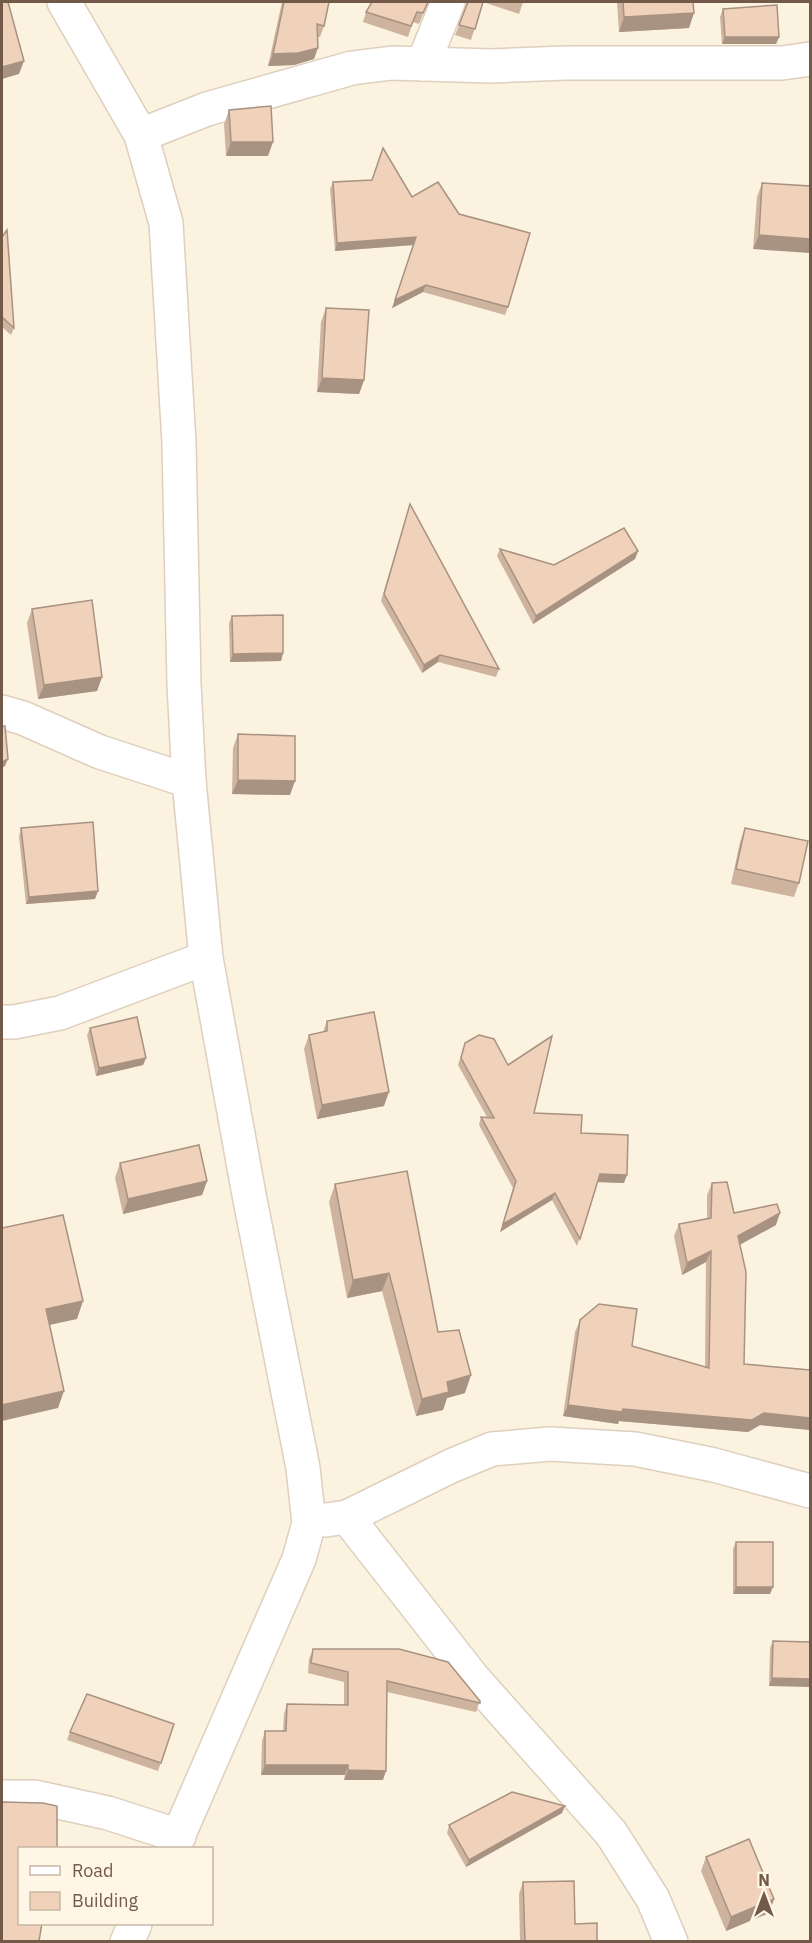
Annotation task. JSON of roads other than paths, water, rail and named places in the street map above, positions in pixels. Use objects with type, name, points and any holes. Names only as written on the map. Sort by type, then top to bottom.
[{"type":"street","points":[[2,1797],[35,1797],[108,1813],[176,1842],[298,1559],[309,1523],[303,1468],[250,1200],[206,958],[189,781],[184,684],[179,443],[166,223],[141,135],[64,2]]},
{"type":"street","points":[[423,64],[448,2]]},
{"type":"street","points":[[141,135],[207,109],[352,68],[392,63],[491,66],[565,63],[782,63],[810,60]]},
{"type":"street","points":[[2,712],[23,718],[100,752],[189,781]]},
{"type":"street","points":[[2,1022],[14,1022],[60,1013],[206,958]]},
{"type":"street","points":[[309,1523],[347,1517],[451,1466],[492,1449],[550,1444],[635,1449],[714,1465],[810,1491]]},
{"type":"street","points":[[347,1517],[473,1678],[611,1833],[653,1899],[671,1941]]},
{"type":"street","points":[[127,1941],[134,1925]]}]
